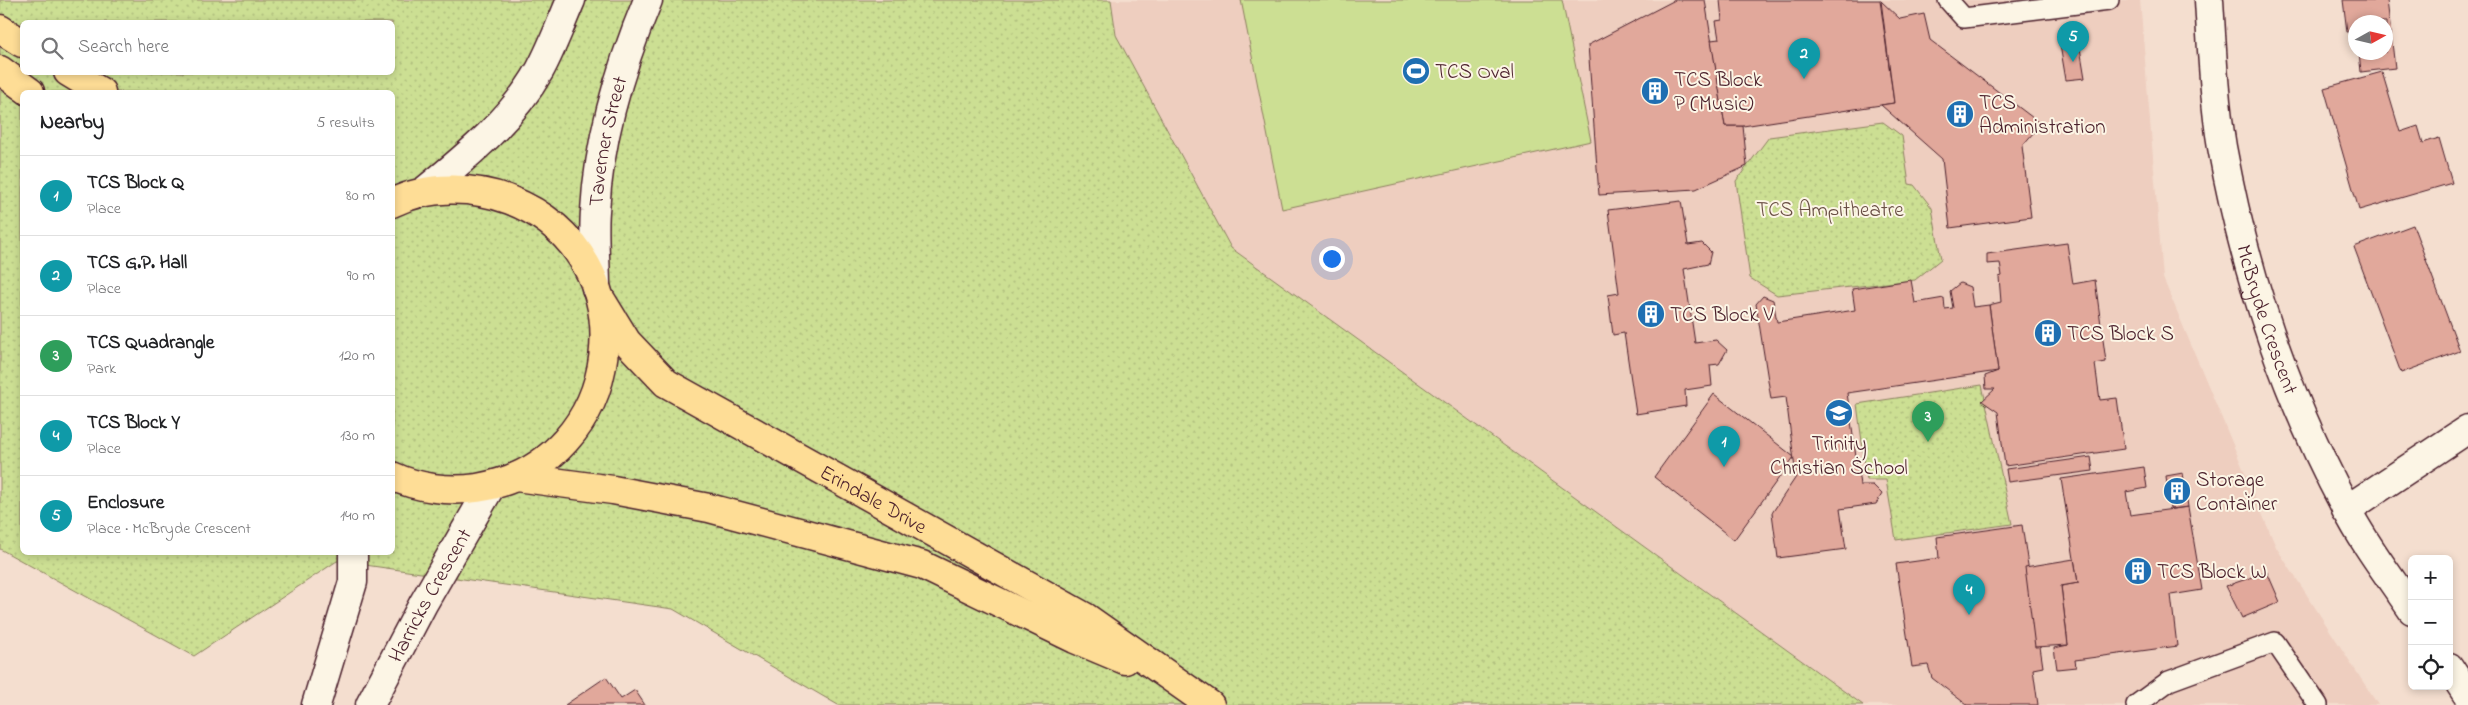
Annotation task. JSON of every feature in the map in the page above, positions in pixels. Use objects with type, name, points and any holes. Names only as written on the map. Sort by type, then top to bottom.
[{"type":"main road","points":[[0,29],[20,42]]},
{"type":"main road","points":[[0,70],[27,90]]},
{"type":"main road","points":[[73,75],[98,90]]},
{"type":"main road","points":[[395,194],[472,190],[498,195],[522,205],[544,218],[564,235],[580,256],[598,293],[606,345],[599,383],[590,406],[574,433],[558,450],[539,464],[504,481],[467,489],[443,489],[418,485],[395,477]]},
{"type":"main road","points":[[395,202],[421,193]]},
{"type":"main road","name":"Erindale Drive","points":[[598,293],[627,342],[666,383],[1085,617],[1170,679],[1210,705]]},
{"type":"main road","name":"Erindale Drive","points":[[504,481],[613,490],[709,508],[922,565],[1074,639],[1170,679]]},
{"type":"street","points":[[421,193],[462,160],[513,110],[540,69],[571,0]]},
{"type":"street","name":"Taverner Street","points":[[598,293],[595,212],[606,127],[630,44],[648,0]]},
{"type":"street","name":"McBryde Crescent","points":[[2210,0],[2212,45],[2222,147],[2249,262],[2272,343],[2307,428],[2346,510],[2408,604]]},
{"type":"street","points":[[2346,510],[2468,429]]},
{"type":"street","name":"Harricks Crescent","points":[[370,705],[423,604],[504,481]]},
{"type":"street","points":[[316,705],[353,582],[353,555]]},
{"type":"street","points":[[2453,673],[2468,696]]},
{"type":"lane","points":[[1948,0],[1964,18],[2109,0]]},
{"type":"lane","points":[[2136,705],[2169,681],[2275,642],[2318,705]]},
{"type":"shaded area","name":"Trinity Christian School","points":[[1111,0],[2140,0],[2163,278],[2276,547],[2378,705],[1863,705],[1231,248],[1116,35]]},
{"type":"green space","points":[[0,0],[1111,0],[1116,35],[1231,248],[1863,705],[838,705],[673,609],[337,561],[194,656],[0,549]]},
{"type":"green space","name":"TCS Oval","points":[[1241,0],[1562,0],[1591,141],[1282,209]]},
{"type":"green space","name":"TCS Ampitheatre","points":[[1883,122],[1902,136],[1909,184],[1914,185],[1932,208],[1941,259],[1915,280],[1777,295],[1750,278],[1736,181],[1769,137]]},
{"type":"green space","points":[[1982,385],[2012,524],[1896,540],[1886,480],[1867,480],[1857,404]]},
{"type":"building","name":"TCS Block P (Music)","points":[[1675,0],[1705,0],[1725,126],[1743,126],[1747,166],[1696,189],[1599,195],[1588,45]]},
{"type":"building","points":[[1720,0],[1880,0],[1894,103],[1743,126],[1725,126],[1711,40],[1719,39],[1716,21],[1722,20]]},
{"type":"building","points":[[2343,0],[2387,0],[2389,15],[2348,15],[2347,32]]},
{"type":"building","name":"TCS Administration","points":[[1881,1],[1900,19],[1924,14],[1930,40],[2041,124],[2022,146],[2031,217],[1950,228],[1942,159],[1881,105],[1894,103]]},
{"type":"building","points":[[2079,42],[2085,78],[2066,80],[2060,45]]},
{"type":"building","points":[[2393,51],[2395,68],[2361,72],[2360,60],[2393,60]]},
{"type":"building","points":[[2382,72],[2400,132],[2418,126],[2423,143],[2439,138],[2452,183],[2359,210],[2324,88]]},
{"type":"building","name":"TCS Block V","points":[[1681,201],[1688,245],[1702,243],[1711,252],[1708,264],[1684,269],[1695,343],[1716,340],[1727,350],[1719,364],[1710,365],[1712,386],[1685,390],[1686,406],[1636,414],[1624,333],[1613,335],[1608,295],[1619,293],[1608,210]]},
{"type":"building","points":[[2413,225],[2460,351],[2401,373],[2354,247]]},
{"type":"building","name":"TCS Block S","points":[[2067,243],[2073,284],[2095,280],[2106,362],[2095,364],[2100,400],[2117,398],[2124,449],[2005,466],[1998,412],[1982,401],[1995,389],[1986,389],[1985,376],[1998,371],[1989,305],[2001,302],[1999,277],[2002,276],[2000,263],[1987,264],[1987,254]]},
{"type":"building","points":[[1911,280],[1915,303],[1944,298],[1945,309],[1953,308],[1950,291],[1960,283],[1970,287],[1973,307],[1989,305],[1998,371],[1847,393],[1860,485],[1873,485],[1882,494],[1876,504],[1840,509],[1846,549],[1778,558],[1772,513],[1796,477],[1786,397],[1771,399],[1756,304],[1763,296],[1773,300],[1777,322],[1855,310],[1852,289]]},
{"type":"building","points":[[1714,394],[1794,457],[1734,540],[1654,477]]},
{"type":"building","points":[[2091,457],[2093,471],[2008,482],[2006,469]]},
{"type":"building","name":"TCS Block W","points":[[2144,467],[2147,488],[2126,492],[2130,515],[2188,507],[2202,590],[2171,595],[2177,646],[2075,660],[2076,667],[2057,669],[2054,648],[2068,645],[2061,586],[2078,583],[2061,479]]},
{"type":"building","name":"Storage Container","points":[[2183,473],[2188,507],[2170,509],[2166,476]]},
{"type":"building","points":[[2022,525],[2043,667],[2033,669],[2038,705],[1967,705],[1932,678],[1928,665],[1912,667],[1896,564],[1939,558],[1937,537]]},
{"type":"building","points":[[2074,559],[2078,583],[2061,586],[2068,645],[2035,647],[2025,567]]},
{"type":"building","points":[[2267,572],[2280,602],[2242,618],[2226,586]]},
{"type":"building","points":[[606,677],[621,699],[635,690],[645,705],[565,705]]},
{"type":"place","name":"Enclosure","points":[[2073,62]]},
{"type":"place","name":"TCS Oval","points":[[1416,71]]},
{"type":"place","name":"TCS G.P. Hall","points":[[1804,79]]},
{"type":"place","name":"TCS Block P (Music)","points":[[1655,91]]},
{"type":"place","name":"TCS Administration","points":[[1960,114]]},
{"type":"place","name":"TCS Block V","points":[[1651,314]]},
{"type":"place","name":"TCS Block S","points":[[2048,333]]},
{"type":"place","name":"Trinity Christian School","points":[[1839,413]]},
{"type":"place","name":"TCS Quadrangle","points":[[1928,442]]},
{"type":"place","name":"TCS Block Q","points":[[1724,467]]},
{"type":"place","name":"Storage Container","points":[[2177,491]]},
{"type":"place","name":"TCS Block W","points":[[2138,571]]},
{"type":"place","name":"TCS Block Y","points":[[1969,615]]}]
